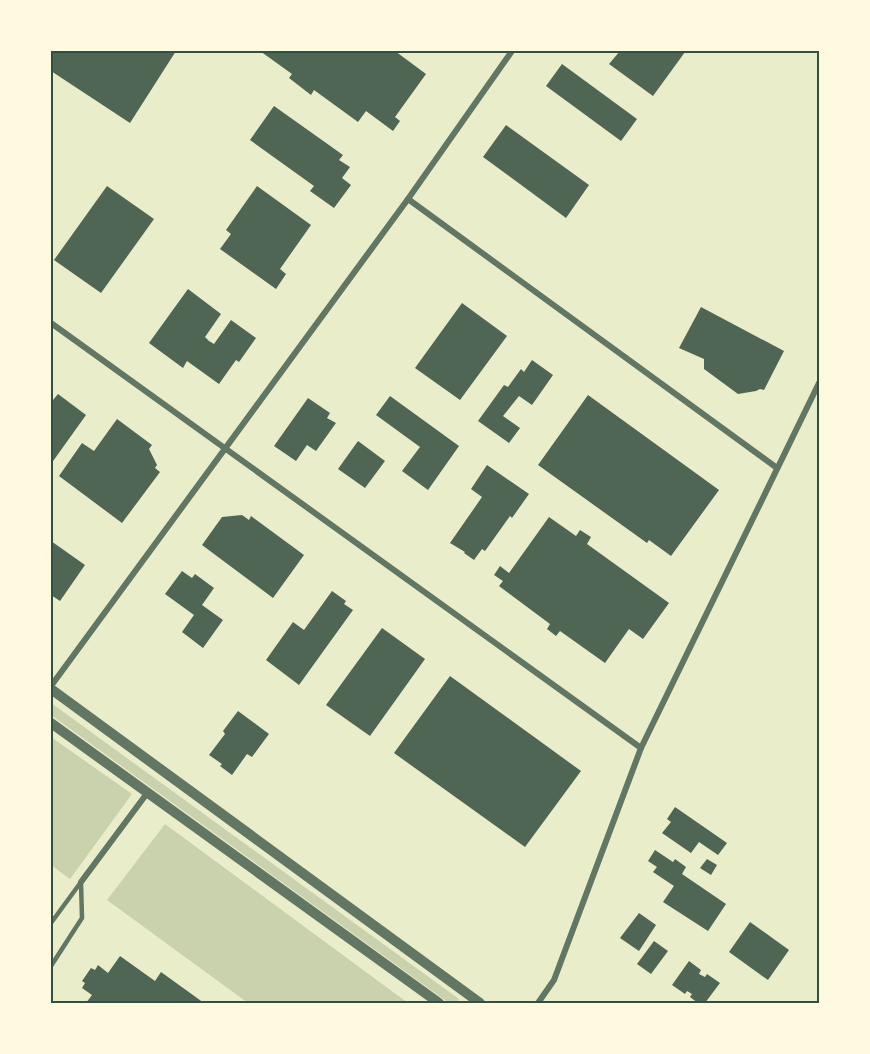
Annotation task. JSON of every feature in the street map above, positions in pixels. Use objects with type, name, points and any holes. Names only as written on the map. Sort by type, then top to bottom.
[{"type":"street","points":[[480,1003],[51,688],[408,199],[512,51]]},
{"type":"street","points":[[408,199],[777,468]]},
{"type":"street","points":[[51,323],[641,748]]},
{"type":"street","points":[[538,1003],[554,980],[641,748],[819,382]]},
{"type":"street","points":[[51,723],[439,1003]]},
{"type":"street","points":[[81,882],[148,792]]},
{"type":"lane","points":[[51,923],[81,882]]},
{"type":"lane","points":[[51,966],[82,918],[81,882]]},
{"type":"green space","points":[[51,703],[459,999],[456,1003],[449,1003],[51,715]]},
{"type":"green space","points":[[51,737],[132,794],[70,879],[51,865]]},
{"type":"green space","points":[[165,824],[408,1003],[248,1003],[107,900]]},
{"type":"building","points":[[51,51],[176,51],[130,123],[51,71]]},
{"type":"building","points":[[260,51],[395,51],[426,74],[395,117],[400,121],[393,131],[366,111],[358,122],[314,90],[311,95],[289,78],[292,74]]},
{"type":"building","points":[[620,51],[685,52],[653,96],[609,64]]},
{"type":"building","points":[[562,64],[637,119],[621,141],[546,86]]},
{"type":"building","points":[[274,106],[343,155],[339,160],[350,167],[342,178],[351,185],[334,208],[310,191],[314,186],[250,140]]},
{"type":"building","points":[[506,125],[589,185],[566,218],[483,157]]},
{"type":"building","points":[[107,186],[154,219],[101,293],[54,260]]},
{"type":"building","points":[[257,186],[311,225],[280,269],[286,274],[276,289],[220,249],[231,234],[226,230]]},
{"type":"building","points":[[188,289],[221,314],[205,337],[209,341],[214,344],[231,320],[256,338],[219,384],[187,361],[183,368],[149,343]]},
{"type":"building","points":[[462,303],[507,336],[460,400],[415,368]]},
{"type":"building","points":[[701,307],[784,351],[764,390],[738,394],[704,369],[704,359],[679,348]]},
{"type":"building","points":[[532,360],[553,375],[532,405],[519,396],[503,416],[520,428],[509,443],[478,421],[504,385],[508,387],[521,369],[524,372]]},
{"type":"building","points":[[58,394],[86,415],[51,464],[51,398],[53,400]]},
{"type":"building","points":[[588,395],[719,490],[671,556],[649,540],[647,543],[538,465]]},
{"type":"building","points":[[390,396],[459,446],[428,490],[402,471],[420,447],[376,415]]},
{"type":"building","points":[[308,398],[330,413],[327,418],[336,423],[316,451],[307,445],[296,461],[274,446]]},
{"type":"building","points":[[117,419],[152,445],[149,449],[157,465],[155,468],[160,472],[122,523],[59,476],[82,443],[94,451]]},
{"type":"building","points":[[358,441],[385,461],[365,488],[338,469]]},
{"type":"building","points":[[487,465],[529,494],[485,551],[482,549],[474,560],[450,543],[482,497],[471,489]]},
{"type":"building","points":[[242,515],[249,520],[251,516],[304,555],[273,598],[202,545],[222,517]]},
{"type":"building","points":[[549,517],[576,536],[580,530],[591,537],[587,544],[669,603],[643,639],[629,629],[605,663],[560,631],[556,636],[547,629],[550,624],[499,586],[503,581],[494,575],[500,566],[509,573]]},
{"type":"building","points":[[51,541],[85,565],[60,601],[51,595]]},
{"type":"building","points":[[182,571],[192,578],[195,574],[214,588],[202,605],[223,620],[203,648],[182,632],[194,615],[165,594]]},
{"type":"building","points":[[332,591],[346,601],[344,604],[353,610],[299,685],[266,660],[293,622],[304,630]]},
{"type":"building","points":[[382,628],[425,659],[370,736],[326,705]]},
{"type":"building","points":[[450,676],[581,771],[525,847],[394,753]]},
{"type":"building","points":[[238,711],[269,734],[252,757],[247,754],[232,775],[209,755],[225,734],[223,731]]},
{"type":"building","points":[[675,807],[727,843],[718,855],[699,842],[691,853],[662,833],[671,822],[667,819]]},
{"type":"building","points":[[655,850],[673,862],[675,859],[686,867],[682,874],[726,904],[708,931],[663,902],[674,886],[653,872],[657,867],[648,861]]},
{"type":"building","points":[[707,859],[717,865],[711,875],[700,868]]},
{"type":"building","points":[[639,913],[656,925],[639,951],[620,938]]},
{"type":"building","points":[[750,922],[789,950],[768,980],[729,952]]},
{"type":"building","points":[[654,941],[668,951],[651,974],[637,964]]},
{"type":"building","points":[[120,956],[155,981],[161,972],[204,1003],[86,1003],[92,995],[82,988],[85,983],[82,981],[91,968],[95,970],[98,965],[108,973]]},
{"type":"building","points":[[689,961],[701,970],[699,974],[705,977],[707,974],[720,983],[705,1003],[698,1003],[690,997],[692,994],[687,991],[685,994],[672,985]]}]
